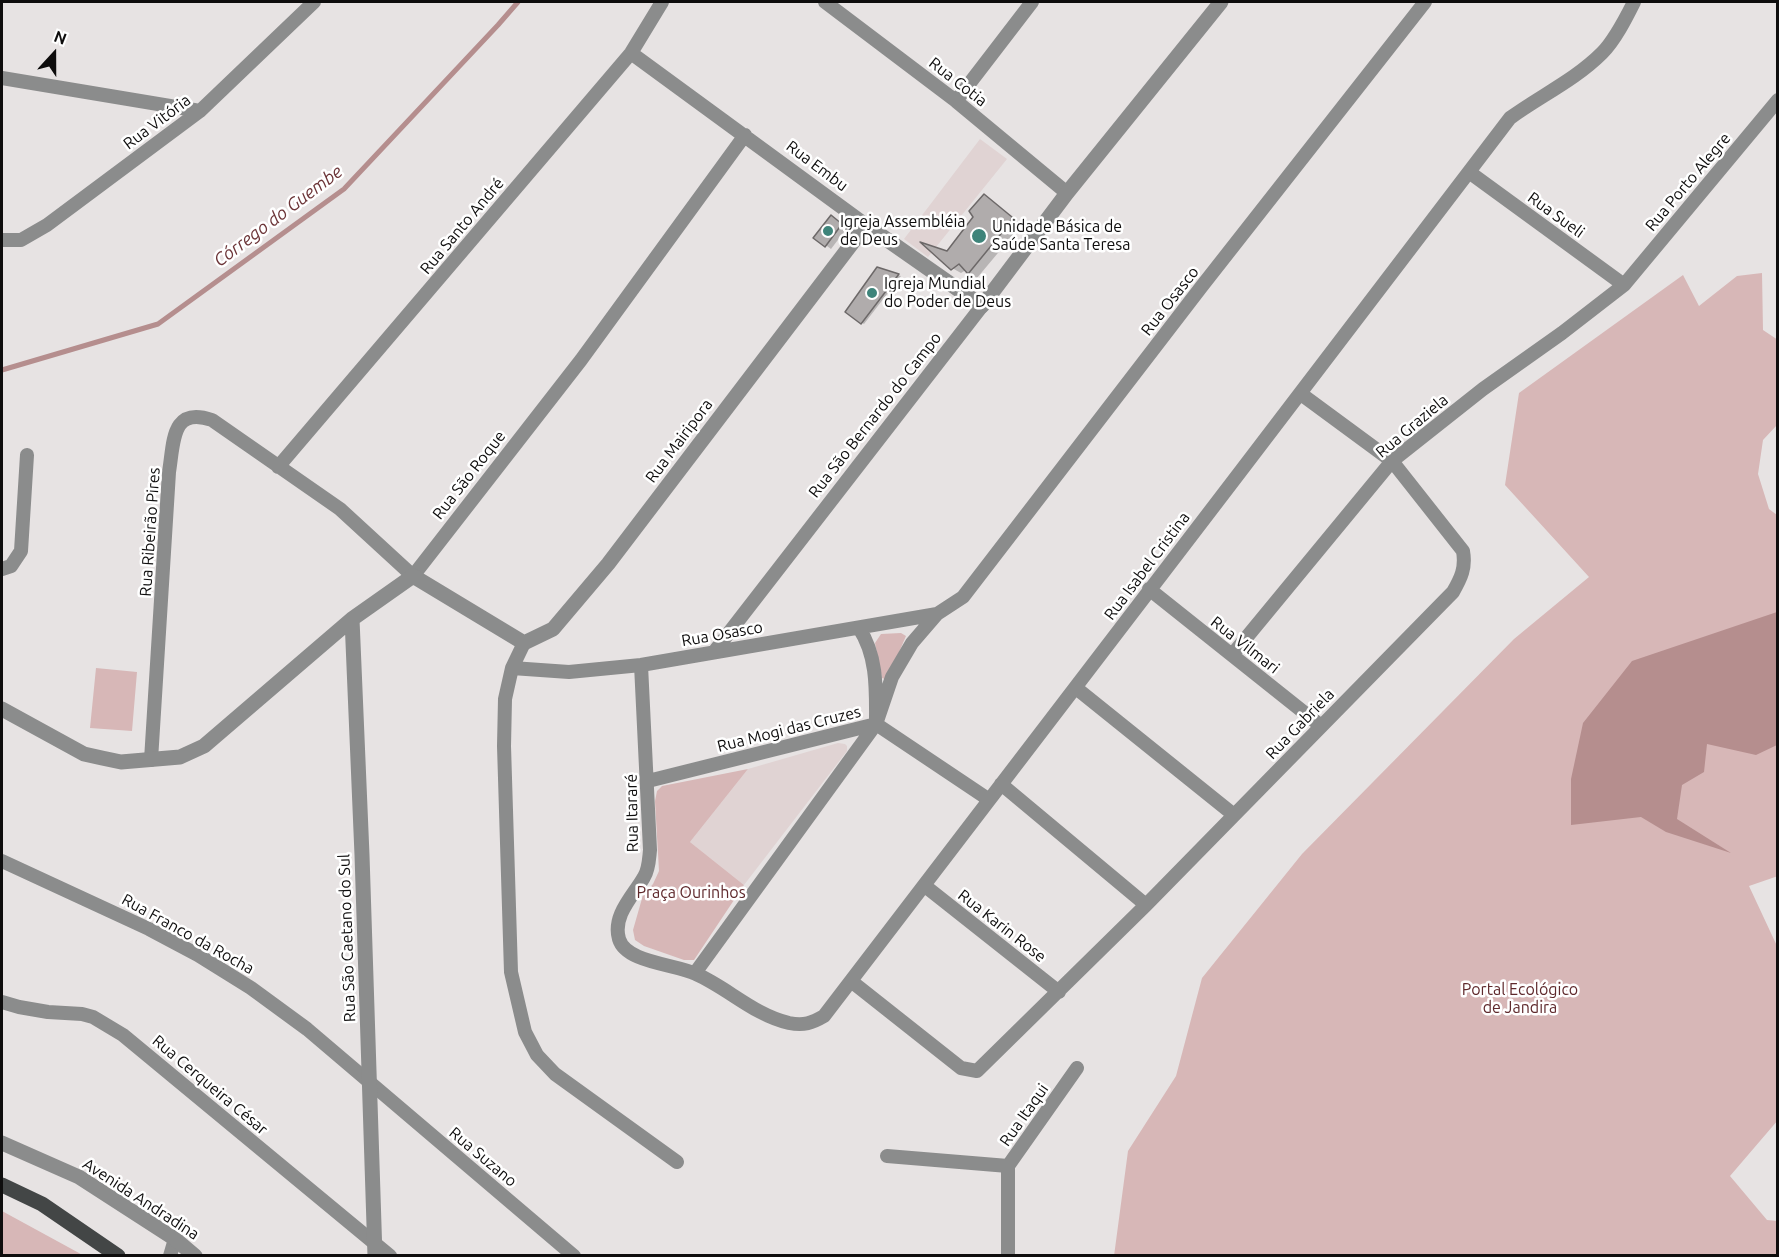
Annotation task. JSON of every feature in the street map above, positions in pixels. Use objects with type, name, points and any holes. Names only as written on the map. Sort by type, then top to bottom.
[{"type":"main road","points":[[2,1185],[42,1204],[118,1256]]},
{"type":"street","name":"Rua Vitória","points":[[2,240],[21,240],[47,225],[200,111],[314,2]]},
{"type":"street","name":"Rua Santo André","points":[[278,467],[631,53],[662,2]]},
{"type":"street","name":"Rua Cotia","points":[[825,2],[840,6],[1067,193]]},
{"type":"street","points":[[956,101],[1032,2]]},
{"type":"street","name":"Rua São Bernardo do Campo","points":[[714,652],[1067,193],[1221,2]]},
{"type":"street","name":"Rua Osasco","points":[[695,973],[876,724],[892,677],[912,643],[937,614],[963,597],[1187,305],[1425,2]]},
{"type":"street","name":"Rua Isabel Cristina","points":[[695,973],[756,1010],[788,1023],[809,1024],[824,1016],[925,886],[988,799],[1076,688],[1149,589],[1301,394],[1509,118],[1570,79],[1603,52],[1634,2]]},
{"type":"street","name":"Rua Embu","points":[[631,53],[866,225],[982,306]]},
{"type":"street","points":[[2,78],[200,111]]},
{"type":"street","name":"Rua Porto Alegre","points":[[1624,285],[1778,100]]},
{"type":"street","name":"Rua São Roque","points":[[2,709],[84,754],[121,762],[180,756],[204,746],[352,618],[413,576],[581,360],[746,135]]},
{"type":"street","name":"Rua Sueli","points":[[1468,172],[1624,285]]},
{"type":"street","name":"Rua Mairipora","points":[[524,643],[553,629],[608,564],[866,225]]},
{"type":"street","name":"Rua Graziela","points":[[1232,655],[1392,461],[1483,389],[1562,333],[1624,285]]},
{"type":"street","name":"Rua Gabriela","points":[[851,981],[961,1068],[977,1071],[1146,905],[1453,592],[1461,578],[1465,564],[1463,551],[1392,461],[1301,394]]},
{"type":"street","name":"Rua Ribeirão Pires","points":[[151,760],[170,472],[178,426],[183,419],[190,416],[212,420],[278,467]]},
{"type":"street","points":[[2,569],[11,566],[21,551],[27,455]]},
{"type":"street","points":[[278,467],[340,509],[413,576],[524,643],[512,668],[505,699],[504,746],[511,972],[525,1032],[537,1055],[555,1074],[676,1162]]},
{"type":"street","name":"Rua Vilmari","points":[[1149,589],[1321,726]]},
{"type":"street","name":"Rua Osasco","points":[[512,668],[569,672],[641,665],[937,614]]},
{"type":"street","name":"Rua São Caetano do Sul","points":[[352,618],[375,1249]]},
{"type":"street","name":"Rua Mogi das Cruzes","points":[[648,781],[876,724],[873,657],[859,628]]},
{"type":"street","name":"Rua Itararé","points":[[641,665],[650,850],[645,876],[622,912],[618,926],[619,940],[625,949],[640,958],[695,973]]},
{"type":"street","points":[[1076,688],[1234,815]]},
{"type":"street","points":[[876,724],[988,799]]},
{"type":"street","points":[[1001,784],[1146,905]]},
{"type":"street","name":"Rua Franco da Rocha","points":[[2,861],[75,893],[198,955],[251,988],[307,1029],[370,1084]]},
{"type":"street","name":"Rua Karin Rose","points":[[925,886],[1059,992]]},
{"type":"street","name":"Rua Cerqueira César","points":[[2,1002],[48,1012],[82,1014],[104,1023],[148,1055],[375,1249],[390,1256]]},
{"type":"street","name":"Rua Itaqui","points":[[1008,1256],[1008,1166],[1077,1068]]},
{"type":"street","name":"Rua Suzano","points":[[370,1084],[573,1256]]},
{"type":"street","name":"Avenida Andradina","points":[[2,1143],[79,1177],[175,1239],[195,1256]]},
{"type":"street","points":[[887,1156],[1008,1166]]},
{"type":"street","points":[[170,1256],[175,1239]]},
{"type":"shaded area","points":[[980,139],[1007,159],[928,257],[904,239]]},
{"type":"shaded area","points":[[1777,612],[1777,745],[1756,755],[1707,744],[1704,772],[1682,785],[1677,819],[1731,853],[1666,832],[1641,817],[1571,825],[1571,779],[1583,723],[1632,661]]},
{"type":"shaded area","points":[[838,743],[845,744],[847,751],[744,885],[690,842],[748,769]]},
{"type":"green space","name":"Portal Ecológico de Jandira","points":[[1762,273],[1763,330],[1778,340],[1777,425],[1763,440],[1758,474],[1769,509],[1777,515],[1778,876],[1749,886],[1777,946],[1778,1120],[1730,1176],[1767,1220],[1777,1221],[1777,1255],[1114,1256],[1128,1151],[1176,1076],[1202,978],[1302,854],[1514,639],[1589,577],[1505,485],[1519,393],[1683,275],[1699,306],[1737,276]]},
{"type":"green space","points":[[901,633],[906,636],[887,680],[882,678],[875,643],[881,634]]},
{"type":"green space","points":[[96,668],[137,672],[132,731],[90,728]]},
{"type":"green space","name":"Praça Ourinhos","points":[[748,769],[690,842],[744,885],[694,960],[684,960],[644,946],[635,940],[633,930],[643,895],[653,884],[659,871],[655,801],[657,791],[662,786]]},
{"type":"green space","points":[[2,1211],[79,1253],[82,1255],[2,1255]]},
{"type":"building","name":"Unidade Básica de Saúde Santa Teresa","points":[[984,194],[1012,217],[1009,224],[968,274],[959,264],[951,270],[920,242],[947,251],[973,217],[969,211]]},
{"type":"building","name":"Igreja Assembléia de Deus","points":[[831,215],[842,224],[825,247],[813,238]]},
{"type":"building","name":"Igreja Mundial do Poder de Deus","points":[[877,267],[899,274],[861,324],[845,312]]},
{"type":"waterway","name":"Córrego do Guembe","points":[[2,370],[158,324],[344,189],[518,2]]},
{"type":"place","name":"Igreja Assembléia de Deus","points":[[828,231]]},
{"type":"place","name":"Unidade Básica de Saúde Santa Teresa","points":[[979,236]]},
{"type":"place","name":"Igreja Mundial do Poder de Deus","points":[[872,293]]}]
